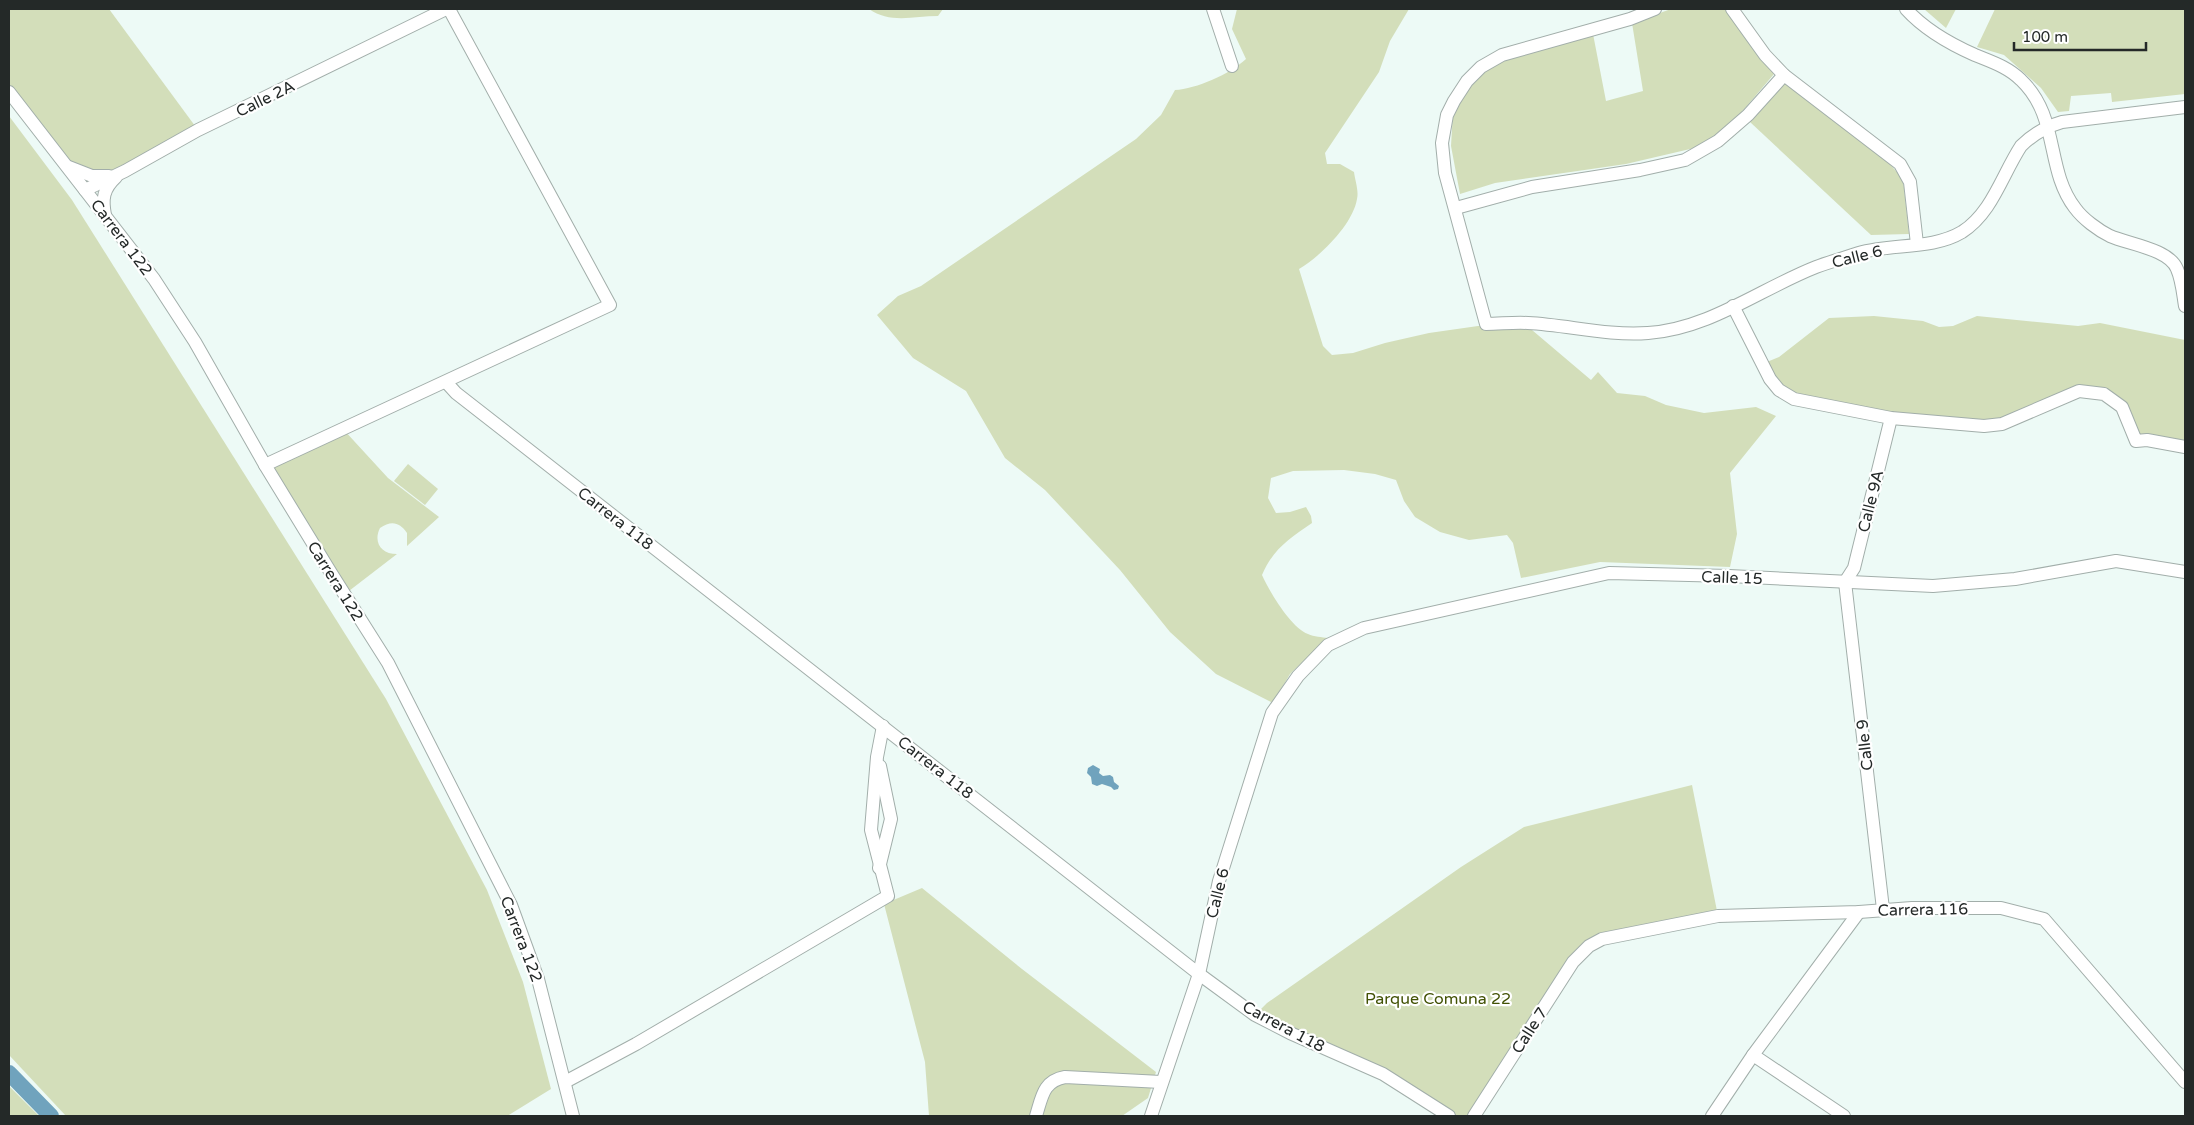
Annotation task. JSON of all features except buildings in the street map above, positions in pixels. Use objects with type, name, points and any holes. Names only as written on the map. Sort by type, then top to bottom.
[{"type":"street","name":"Calle 2A","points":[[85,190],[119,174],[198,130],[448,9]]},
{"type":"street","points":[[265,465],[610,305],[448,9]]},
{"type":"street","points":[[1213,9],[1232,66]]},
{"type":"street","points":[[1655,9],[1630,19],[1502,55],[1481,67],[1467,81],[1447,115],[1442,143],[1445,173],[1456,208],[1532,187],[1640,170],[1685,160],[1718,141],[1748,115],[1784,75]]},
{"type":"street","points":[[1732,9],[1765,54],[1784,75],[1900,164],[1910,182],[1917,244]]},
{"type":"street","points":[[1906,9],[1926,27],[1949,42],[2008,69],[2032,92],[2045,116],[2058,172],[2075,208],[2090,223],[2110,236],[2154,251],[2172,262],[2177,268],[2185,306]]},
{"type":"street","name":"Carrera 122","points":[[9,92],[154,279],[195,342],[265,465],[388,663],[511,905],[538,979],[573,1116]]},
{"type":"street","name":"Calle 6","points":[[1456,208],[1486,324],[1528,323],[1592,332],[1648,333],[1694,324],[1815,268],[1862,252],[1952,237],[1973,224],[1983,214],[2021,146],[2030,137],[2048,126],[2062,122],[2185,107]]},
{"type":"street","points":[[66,166],[92,176],[106,177],[119,174]]},
{"type":"street","points":[[106,216],[103,203],[105,190],[119,174]]},
{"type":"street","points":[[1733,306],[1770,379],[1779,390],[1794,399],[1891,418],[1984,426],[2002,424],[2079,392],[2104,394],[2122,407],[2136,441],[2147,440],[2185,447]]},
{"type":"street","name":"Carrera 118","points":[[446,382],[456,393],[1199,974],[1255,1015],[1290,1034],[1383,1074],[1449,1116]]},
{"type":"street","name":"Calle 9A","points":[[1845,582],[1854,568],[1891,418]]},
{"type":"street","name":"Calle 15","points":[[1298,676],[1328,645],[1364,628],[1609,573],[1933,586],[2015,579],[2116,561],[2185,572]]},
{"type":"street","name":"Calle 9","points":[[1845,582],[1883,909]]},
{"type":"street","name":"Calle 6","points":[[1151,1116],[1199,974],[1219,881],[1258,754],[1272,713],[1298,676]]},
{"type":"street","points":[[565,1082],[636,1044],[888,896],[871,830],[877,756],[883,726]]},
{"type":"street","points":[[877,756],[886,789],[891,819],[880,868]]},
{"type":"street","name":"Carrera 116","points":[[1588,946],[1602,939],[1718,916],[1859,912],[1883,909],[2000,908],[2044,919],[2185,1082]]},
{"type":"street","points":[[1712,1116],[1753,1055],[1859,912]]},
{"type":"street","name":"Calle 7","points":[[1474,1116],[1573,962],[1588,946]]},
{"type":"street","points":[[1753,1055],[1844,1116]]},
{"type":"street","points":[[1036,1116],[1046,1087],[1052,1080],[1065,1077],[1161,1082]]},
{"type":"green space","points":[[9,9],[109,9],[198,130],[125,171],[79,172],[9,92]]},
{"type":"green space","points":[[869,9],[943,9],[938,16],[894,18],[877,14]]},
{"type":"green space","points":[[1237,9],[1409,9],[1390,41],[1379,72],[1325,153],[1327,164],[1340,164],[1354,172],[1357,196],[1354,209],[1343,229],[1326,248],[1299,269],[1323,346],[1332,355],[1353,353],[1385,343],[1429,333],[1478,326],[1532,330],[1591,380],[1598,372],[1617,393],[1645,396],[1666,405],[1704,413],[1756,407],[1776,416],[1730,473],[1737,534],[1730,567],[1600,562],[1521,578],[1513,543],[1507,535],[1469,540],[1440,532],[1415,517],[1404,501],[1396,480],[1375,474],[1344,470],[1293,471],[1271,478],[1268,498],[1276,513],[1290,512],[1306,507],[1311,516],[1312,523],[1277,551],[1262,575],[1275,599],[1288,617],[1301,630],[1310,635],[1328,638],[1290,674],[1273,703],[1216,674],[1170,632],[1120,570],[1045,490],[1005,458],[966,391],[913,358],[877,315],[898,296],[921,286],[1136,139],[1161,115],[1175,90],[1193,87],[1212,80],[1239,65],[1246,59],[1232,29]]},
{"type":"green space","points":[[1671,9],[1728,9],[1774,74],[1740,114],[1703,146],[1626,164],[1495,183],[1460,194],[1451,146],[1453,112],[1478,74],[1502,61],[1593,34],[1606,101],[1643,91],[1632,23]]},
{"type":"green space","points":[[1924,9],[1956,9],[1946,28]]},
{"type":"green space","points":[[1995,9],[2184,9],[2185,94],[2112,102],[2111,93],[2071,96],[2069,111],[2058,112],[2041,88],[2004,55],[1977,47]]},
{"type":"green space","points":[[1786,82],[1881,154],[1903,179],[1909,234],[1871,235],[1750,122]]},
{"type":"green space","points":[[9,116],[72,200],[386,699],[487,890],[523,982],[551,1089],[507,1116],[66,1116],[9,1055]]},
{"type":"green space","points":[[1874,316],[1923,321],[1939,327],[1953,326],[1977,316],[2078,326],[2100,323],[2185,340],[2185,447],[2136,441],[2122,407],[2079,392],[1984,426],[1794,399],[1762,364],[1779,357],[1829,318]]},
{"type":"green space","points":[[343,429],[388,478],[439,517],[407,546],[407,533],[398,524],[392,523],[380,528],[377,538],[380,546],[387,552],[397,554],[345,594],[265,465]]},
{"type":"green space","points":[[408,464],[438,489],[425,505],[394,481]]},
{"type":"green space","name":"Parque Comuna 22","points":[[1692,785],[1718,916],[1589,946],[1474,1116],[1449,1116],[1383,1074],[1255,1015],[1267,1003],[1461,867],[1524,827]]},
{"type":"green space","points":[[922,888],[1022,969],[1156,1072],[1148,1098],[1122,1116],[929,1116],[925,1062],[884,904]]},
{"type":"green space","points":[[9,1086],[39,1116],[9,1116]]},
{"type":"water","points":[[1093,765],[1100,769],[1099,773],[1103,776],[1110,775],[1113,777],[1114,782],[1119,786],[1118,789],[1114,790],[1102,784],[1097,786],[1092,784],[1091,777],[1087,773],[1088,768]]},
{"type":"waterway","points":[[9,1073],[51,1116]]}]
